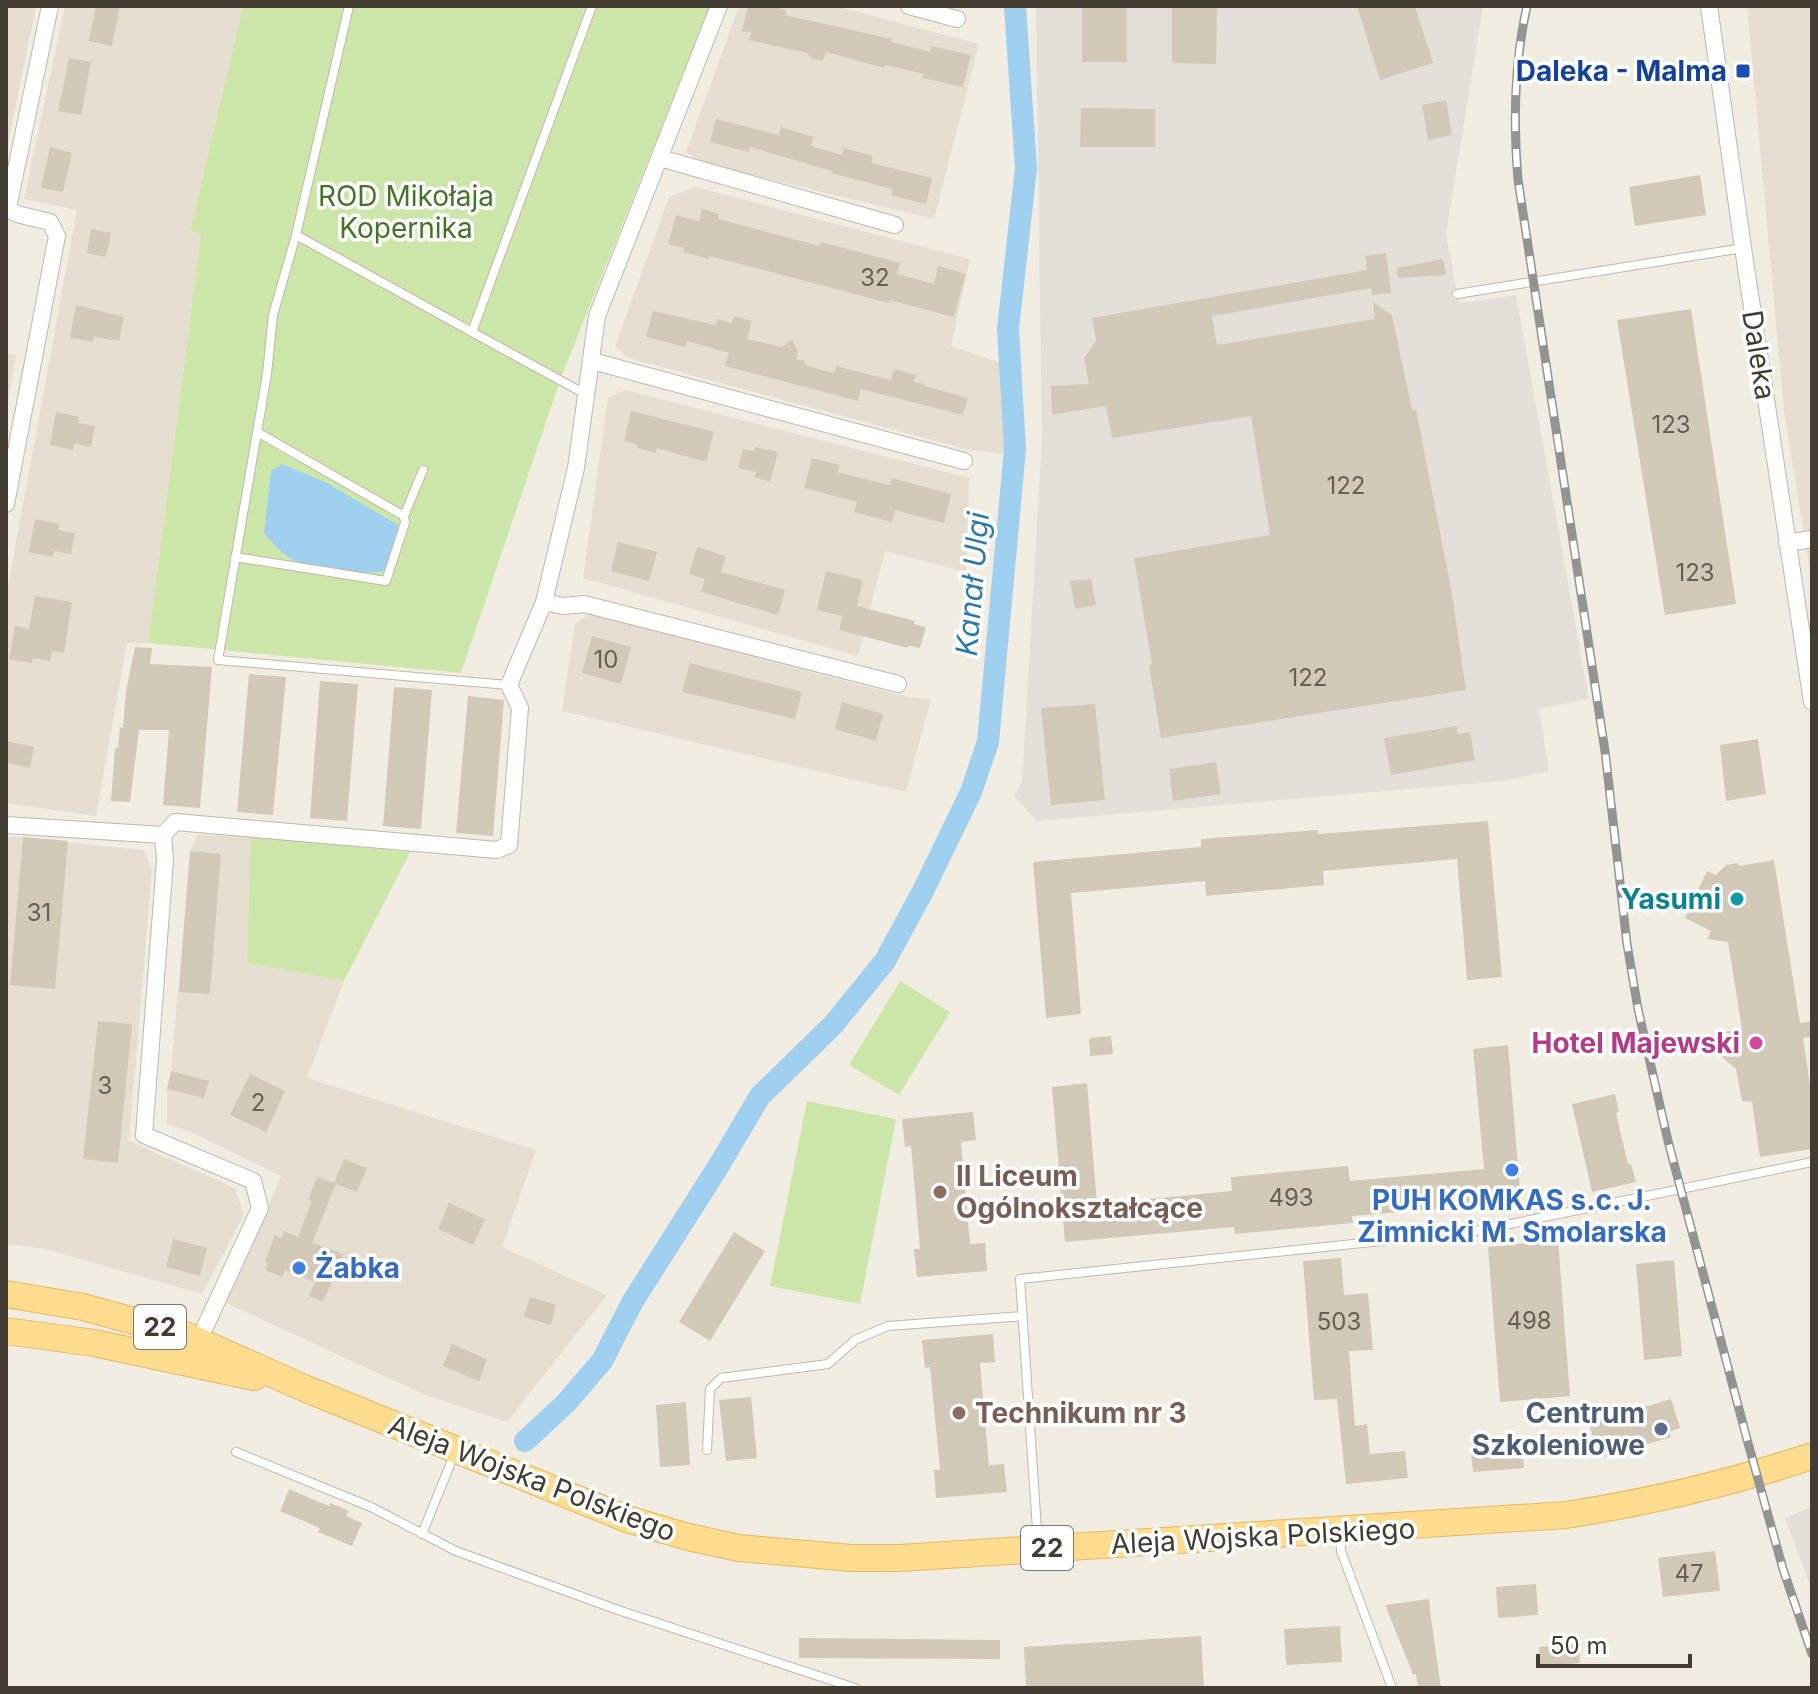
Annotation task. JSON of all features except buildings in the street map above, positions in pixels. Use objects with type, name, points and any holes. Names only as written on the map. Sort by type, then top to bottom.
[{"type":"main road","name":"Aleja Wojska Polskiego","points":[[6,1294],[83,1307],[199,1340],[304,1388],[627,1519],[739,1548],[851,1558],[900,1558],[1529,1519],[1603,1510],[1671,1497],[1812,1456]]},
{"type":"main road","name":"Aleja Wojska Polskiego","points":[[6,1331],[94,1343],[304,1388]]},
{"type":"street","points":[[6,504],[57,236],[50,222],[17,214],[8,208],[50,6]]},
{"type":"street","points":[[199,1340],[260,1208],[253,1181],[144,1135],[165,860],[163,835],[175,822],[497,850],[509,845],[520,708],[509,685],[544,602],[576,468],[597,316],[719,6]]},
{"type":"street","points":[[909,6],[957,19]]},
{"type":"street","name":"Daleka","points":[[1709,6],[1812,702]]},
{"type":"street","points":[[660,158],[895,225]]},
{"type":"street","points":[[592,361],[964,461]]},
{"type":"street","points":[[1787,543],[1812,539]]},
{"type":"street","points":[[544,602],[563,606],[584,604],[898,684]]},
{"type":"street","points":[[6,825],[163,835]]},
{"type":"lane","points":[[349,6],[296,235],[273,315],[257,432],[218,660],[509,685]]},
{"type":"lane","points":[[472,332],[592,6]]},
{"type":"lane","points":[[296,235],[587,395]]},
{"type":"lane","points":[[1457,294],[1743,248]]},
{"type":"lane","points":[[257,432],[404,516]]},
{"type":"lane","points":[[235,557],[386,581],[405,523],[404,516],[423,470]]},
{"type":"lane","points":[[1039,1549],[1020,1279],[1476,1231],[1812,1162]]},
{"type":"lane","points":[[707,1450],[710,1389],[721,1378],[828,1364],[855,1340],[888,1326],[1023,1316]]},
{"type":"lane","points":[[422,1534],[456,1450]]},
{"type":"lane","points":[[236,1452],[371,1507],[456,1551],[621,1611],[855,1688]]},
{"type":"lane","points":[[1340,1531],[1341,1551],[1392,1688]]},
{"type":"shaded area","points":[[6,6],[36,6],[6,154]]},
{"type":"shaded area","points":[[65,6],[243,6],[190,231],[201,233],[148,643],[127,643],[96,816],[6,803],[6,597],[77,210],[24,199]]},
{"type":"shaded area","points":[[739,6],[835,6],[979,44],[934,219],[706,164],[686,152]]},
{"type":"shaded area","points":[[1036,6],[1483,6],[1446,234],[1459,303],[1516,295],[1589,699],[1539,709],[1549,771],[1503,781],[1037,821],[1014,796],[1022,782],[1042,439]]},
{"type":"shaded area","points":[[1747,6],[1812,6],[1812,583],[1784,412]]},
{"type":"shaded area","points":[[695,187],[970,259],[951,346],[1004,364],[1004,454],[969,450],[628,358],[615,347],[669,197]]},
{"type":"shaded area","points":[[6,353],[16,355],[6,412]]},
{"type":"shaded area","points":[[625,390],[969,478],[966,572],[885,551],[858,656],[583,578],[608,398]]},
{"type":"shaded area","points":[[588,614],[906,697],[931,699],[906,792],[562,711],[575,624]]},
{"type":"shaded area","points":[[197,835],[250,836],[247,963],[344,981],[307,1078],[536,1150],[502,1247],[607,1295],[507,1422],[423,1394],[226,1303],[281,1176],[191,1132],[167,1124],[167,1089],[190,851]]},
{"type":"shaded area","points":[[6,836],[144,850],[152,870],[129,1141],[235,1188],[244,1215],[202,1294],[46,1249],[6,1244]]},
{"type":"shaded area","points":[[1812,1507],[1812,1591],[1785,1518]]},
{"type":"green space","name":"ROD Mikołaja Kopernika","points":[[243,6],[710,6],[562,375],[461,673],[148,643],[201,234],[190,231]]},
{"type":"green space","points":[[250,836],[410,852],[344,981],[247,963]]},
{"type":"green space","points":[[900,981],[950,1012],[899,1095],[849,1065]]},
{"type":"green space","points":[[807,1101],[896,1119],[860,1304],[770,1286]]},
{"type":"water","points":[[282,464],[327,483],[398,525],[401,534],[390,570],[323,569],[297,562],[279,549],[264,534],[271,471]]},
{"type":"waterway","name":"Kanał Ulgi","points":[[525,1441],[566,1403],[602,1361],[633,1301],[760,1096],[833,1025],[885,961],[971,792],[988,742],[1015,449],[1008,329],[1026,168],[1015,6]]},
{"type":"railway","points":[[1527,6],[1519,49],[1516,93],[1518,180],[1605,751],[1627,944],[1638,1009],[1668,1141],[1748,1443],[1783,1569],[1812,1654]]},
{"type":"place","name":"Daleka - Malma","points":[[1743,71]]},
{"type":"place","name":"Yasumi","points":[[1737,899]]},
{"type":"place","name":"Hotel Majewski","points":[[1756,1043]]},
{"type":"place","name":"PUH KOMKAS s.c. J. Zimnicki M. Smolarska","points":[[1512,1170]]},
{"type":"place","name":"II Liceum Ogólnokształcące","points":[[940,1192]]},
{"type":"place","name":"Żabka","points":[[299,1268]]},
{"type":"place","name":"Technikum nr 3","points":[[959,1413]]},
{"type":"place","name":"Centrum Szkoleniowe","points":[[1661,1429]]}]
